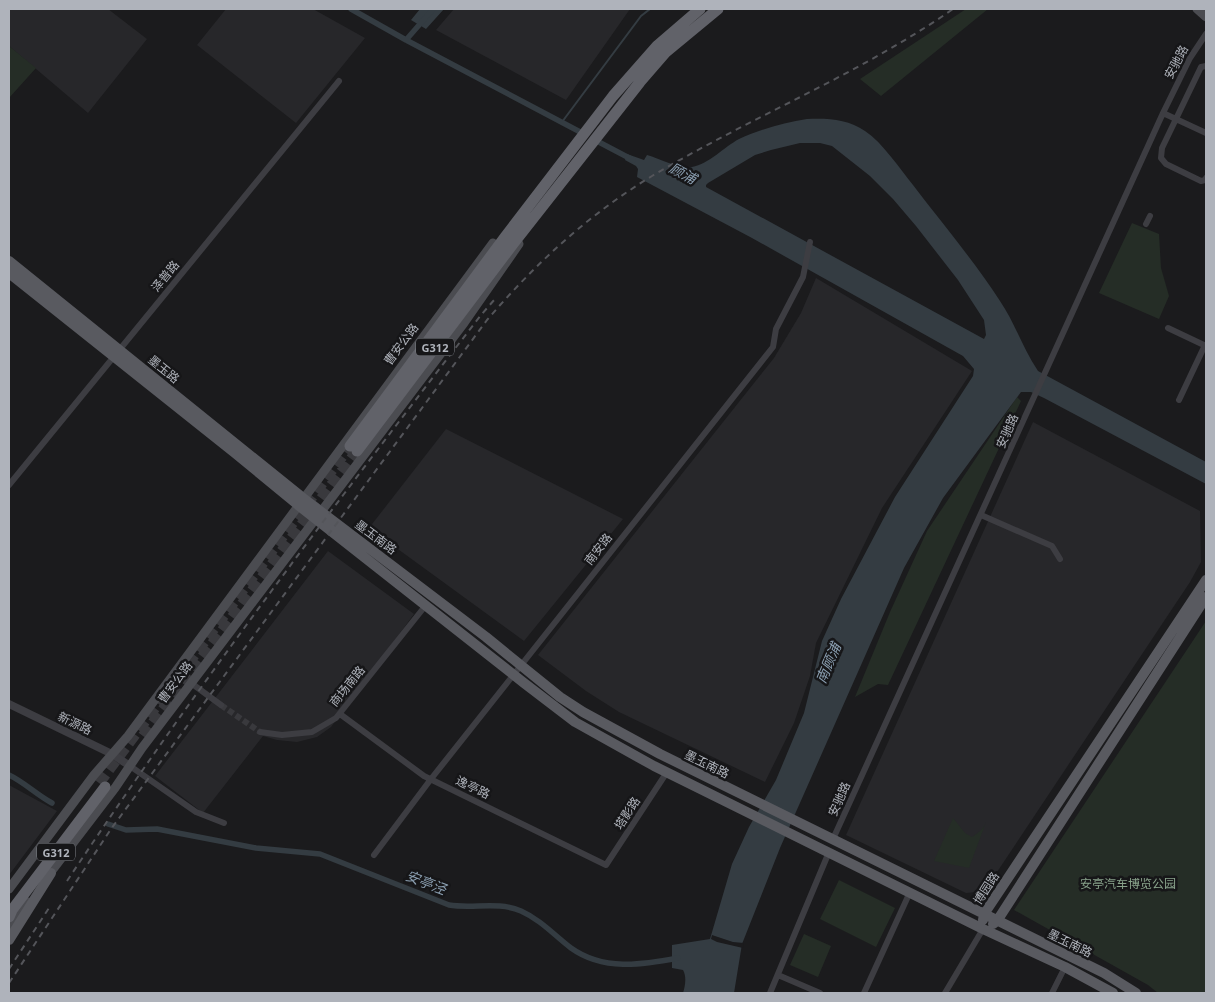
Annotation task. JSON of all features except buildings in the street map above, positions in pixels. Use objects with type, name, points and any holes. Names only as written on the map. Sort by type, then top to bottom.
[{"type":"highway","name":"曹安公路","points":[[353,448],[599,124],[632,73],[677,27],[700,9]]},
{"type":"highway","name":"曹安公路","points":[[599,124],[666,52],[718,9]]},
{"type":"highway","name":"G312","points":[[9,904],[102,785],[12,910],[9,917]]},
{"type":"main road","points":[[1197,9],[1206,17]]},
{"type":"main road","name":"曹安公路","points":[[9,889],[94,775],[128,736],[499,236],[529,215]]},
{"type":"main road","name":"曹安公路","points":[[9,927],[464,323],[515,250],[529,215]]},
{"type":"main road","name":"墨玉路","points":[[9,261],[300,502]]},
{"type":"main road","name":"墨玉路","points":[[9,273],[117,352]]},
{"type":"main road","name":"墨玉南路","points":[[300,502],[486,637],[560,697],[583,712],[660,754],[1104,973],[1136,993]]},
{"type":"main road","name":"墨玉南路","points":[[319,515],[426,606],[575,722],[667,772],[983,929],[1064,967],[1113,993]]},
{"type":"main road","name":"博园路","points":[[983,929],[984,914],[1206,580]]},
{"type":"main road","points":[[983,929],[997,921],[1206,597]]},
{"type":"main road","points":[[9,940],[50,873]]},
{"type":"street","name":"安驰路","points":[[833,839],[1163,113],[1190,58],[1206,34]]},
{"type":"street","points":[[1206,66],[1201,67],[1162,148],[1161,158],[1166,164],[1201,181],[1206,178]]},
{"type":"street","name":"泽普路","points":[[9,485],[339,81]]},
{"type":"street","points":[[1163,113],[1206,134]]},
{"type":"street","points":[[1146,224],[1150,216]]},
{"type":"street","name":"南安路","points":[[374,855],[431,779],[772,347],[776,329],[805,270],[810,242]]},
{"type":"street","points":[[1168,328],[1205,346],[1179,400]]},
{"type":"street","points":[[981,515],[1052,546],[1060,559]]},
{"type":"street","name":"商场南路","points":[[260,732],[282,735],[312,732],[340,714],[426,606]]},
{"type":"street","points":[[191,684],[221,705]]},
{"type":"street","name":"新源路","points":[[9,704],[112,754],[130,766]]},
{"type":"street","name":"逸亭路","points":[[340,714],[431,779],[606,866]]},
{"type":"street","points":[[130,766],[196,812],[224,823]]},
{"type":"street","name":"塔影路","points":[[606,866],[667,772]]},
{"type":"street","points":[[770,993],[829,852]]},
{"type":"street","points":[[864,993],[910,892]]},
{"type":"street","points":[[945,993],[983,929]]},
{"type":"street","points":[[1052,993],[1064,967]]},
{"type":"street","points":[[778,975],[820,993]]},
{"type":"shaded area","points":[[9,9],[108,9],[147,39],[88,113],[9,46]]},
{"type":"shaded area","points":[[226,9],[313,9],[365,38],[296,123],[197,45]]},
{"type":"shaded area","points":[[454,9],[630,9],[566,100],[436,30]]},
{"type":"shaded area","points":[[816,278],[972,371],[882,508],[816,643],[810,676],[794,723],[765,782],[619,712],[586,691],[538,655],[774,358],[801,313]]},
{"type":"shaded area","points":[[1033,422],[1200,511],[1201,562],[1190,582],[987,887],[976,892],[966,893],[846,835]]},
{"type":"shaded area","points":[[446,429],[623,519],[524,641],[369,528]]},
{"type":"shaded area","points":[[328,551],[414,614],[331,727],[317,737],[297,742],[277,740],[263,736],[203,813],[155,776]]},
{"type":"shaded area","points":[[9,785],[57,811],[9,875]]},
{"type":"green space","points":[[966,9],[988,9],[881,96],[860,79]]},
{"type":"green space","points":[[9,46],[36,68],[9,98]]},
{"type":"green space","points":[[1132,223],[1159,234],[1161,268],[1169,296],[1159,319],[1099,293]]},
{"type":"green space","points":[[1017,397],[1021,401],[888,685],[878,684],[855,697],[890,612],[927,531]]},
{"type":"green space","name":"安亭汽车博览公园","points":[[1206,621],[1206,993],[1158,993],[1148,985],[1014,910]]},
{"type":"green space","points":[[953,818],[965,833],[972,837],[982,829],[986,822],[969,868],[934,861]]},
{"type":"green space","points":[[839,880],[895,908],[876,947],[820,919]]},
{"type":"green space","points":[[804,934],[831,946],[818,977],[790,965]]},
{"type":"water","points":[[420,9],[444,9],[426,29],[411,20]]},
{"type":"water","name":"南顾浦","points":[[807,119],[837,120],[852,124],[872,136],[958,242],[990,286],[1005,309],[1038,371],[1206,462],[1206,484],[1044,398],[1031,392],[1021,392],[943,498],[904,568],[780,848],[742,944],[734,993],[683,993],[685,976],[683,970],[672,968],[672,945],[710,939],[732,864],[749,827],[776,780],[804,713],[822,641],[841,599],[895,497],[973,376],[974,369],[963,356],[752,238],[637,177],[638,169],[636,166],[625,160],[627,154],[644,160],[647,155],[675,165],[692,167],[704,162],[733,142],[747,135]],"holes":[[[800,143],[820,143],[832,146],[870,176],[916,226],[958,280],[984,320],[986,335],[984,339],[706,187],[708,183],[755,155]]]},
{"type":"pier","points":[[712,935],[733,942],[744,943],[743,948],[717,942],[711,939]]},
{"type":"waterway","name":"顾浦","points":[[351,9],[584,134]]},
{"type":"waterway","points":[[406,40],[433,9]]},
{"type":"waterway","points":[[562,122],[641,16],[650,9]]},
{"type":"waterway","name":"顾浦","points":[[595,140],[633,160]]},
{"type":"waterway","name":"安亭泾","points":[[9,775],[52,803]]},
{"type":"waterway","name":"安亭泾","points":[[108,824],[126,830],[157,829],[256,848],[320,854],[449,905],[503,906],[521,911],[541,923],[571,948],[596,960],[609,963],[637,964],[678,958]]},
{"type":"tunnel","points":[[99,783],[350,446]]},
{"type":"tunnel","points":[[143,736],[357,451]]},
{"type":"tunnel","points":[[221,705],[260,732]]},
{"type":"railway","points":[[9,983],[111,829],[487,320],[524,279],[584,224],[652,176],[727,134],[880,55],[953,9]]},
{"type":"railway","points":[[67,881],[217,665],[427,384],[495,299]]},
{"type":"railway","points":[[9,969],[49,908]]}]
